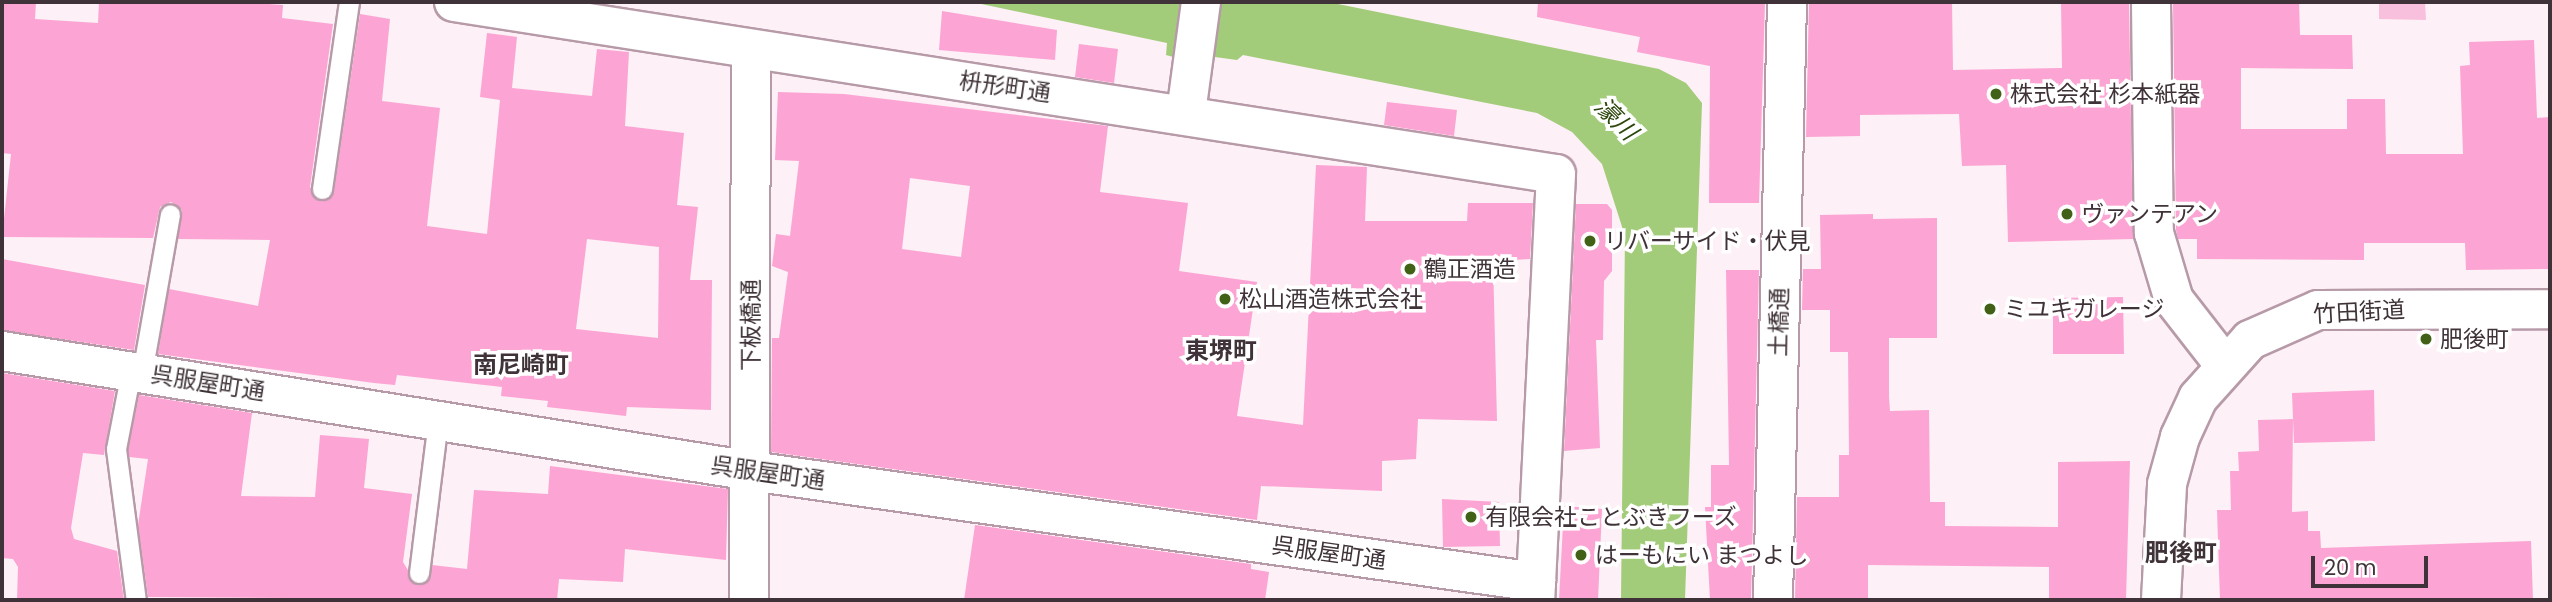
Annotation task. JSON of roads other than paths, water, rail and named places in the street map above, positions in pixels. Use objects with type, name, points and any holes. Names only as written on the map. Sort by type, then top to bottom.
[{"type":"street","name":"枡形町通","points":[[454,2],[1186,113],[1556,174],[1535,591]]},
{"type":"street","points":[[1186,113],[1201,2]]},
{"type":"street","name":"土橋通","points":[[1773,600],[1787,2]]},
{"type":"street","points":[[2151,2],[2154,233],[2174,300],[2223,363]]},
{"type":"street","name":"下板橋通","points":[[750,600],[751,49]]},
{"type":"street","name":"竹田街道","points":[[2161,600],[2167,484],[2198,398],[2223,363],[2250,340],[2318,310],[2550,309]]},
{"type":"street","name":"呉服屋町通","points":[[2,351],[751,471],[1535,591]]},
{"type":"lane","points":[[322,189],[349,2]]},
{"type":"lane","points":[[136,600],[116,449],[137,372],[170,214]]},
{"type":"lane","points":[[419,573],[438,420]]},
{"type":"water","name":"濠川","points":[[972,2],[1328,2],[1659,69],[1686,83],[1702,103],[1685,600],[1621,600],[1625,236],[1602,164],[1572,132],[1537,113],[1243,55],[1237,60],[1178,52],[1177,58],[1166,55],[1167,43]]},
{"type":"place","name":"株式会社 杉本紙器","points":[[1996,94]]},
{"type":"place","name":"ヴァンテアン","points":[[2067,214]]},
{"type":"place","name":"リバーサイド・伏見","points":[[1590,241]]},
{"type":"place","name":"鶴正酒造","points":[[1410,269]]},
{"type":"place","name":"松山酒造株式会社","points":[[1225,299]]},
{"type":"place","name":"ミユキガレージ","points":[[1990,309]]},
{"type":"place","name":"肥後町","points":[[2426,339]]},
{"type":"place","name":"有限会社ことぶきフーズ","points":[[1471,517]]},
{"type":"place","name":"はーもにい まつよし","points":[[1581,555]]},
{"type":"district","name":"東堺町","points":[[1221,351]]},
{"type":"district","name":"南尼崎町","points":[[521,365]]},
{"type":"district","name":"肥後町","points":[[2181,553]]}]
